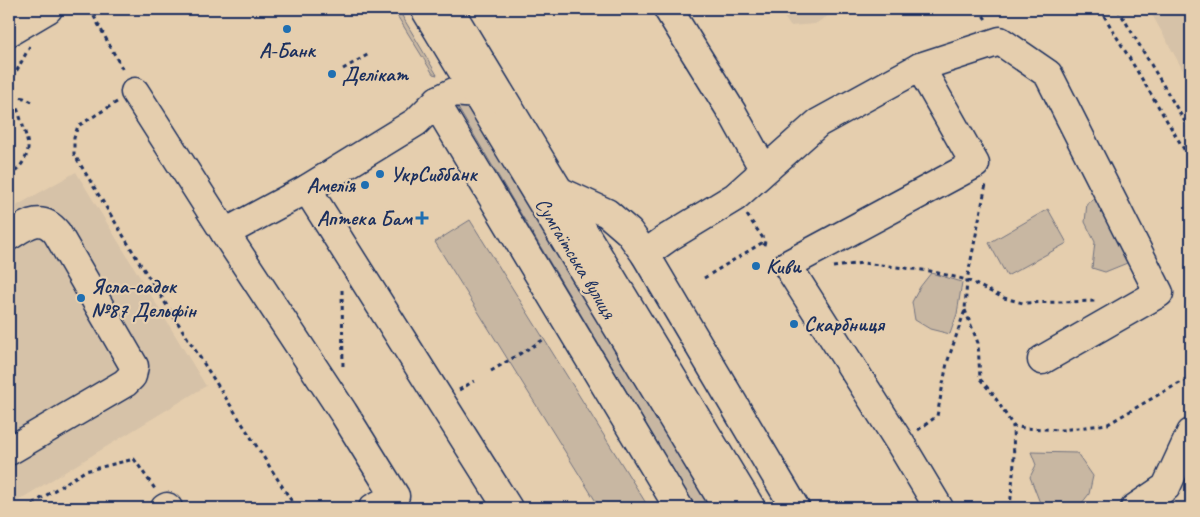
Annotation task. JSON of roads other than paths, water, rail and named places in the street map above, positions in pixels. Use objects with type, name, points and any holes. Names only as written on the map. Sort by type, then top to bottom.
[{"type":"main road","name":"Сумгаїтська вулиця","points":[[425,9],[726,508]]},
{"type":"main road","name":"Сумгаїтська вулиця","points":[[450,9],[751,508]]},
{"type":"main road","points":[[668,9],[733,114],[764,170]]},
{"type":"main road","points":[[645,254],[669,237],[735,197],[818,123],[920,67],[1000,41],[1048,74],[1159,293],[1042,360]]},
{"type":"main road","points":[[920,67],[975,164],[787,264],[939,508]]},
{"type":"main road","points":[[135,92],[343,412],[395,496],[373,508]]},
{"type":"main road","points":[[225,233],[307,189],[416,122],[438,100],[454,92],[476,94]]},
{"type":"main road","points":[[438,100],[442,113],[679,508]]},
{"type":"main road","points":[[307,189],[508,508]]},
{"type":"main road","points":[[560,191],[607,213],[629,232],[645,254],[795,508]]},
{"type":"main road","points":[[9,236],[28,224],[40,221],[51,225],[134,366],[132,376],[125,383],[9,451]]},
{"type":"main road","points":[[1135,508],[1166,487],[1191,433]]},
{"type":"place","name":"А-Банк","points":[[287,29]]},
{"type":"place","name":"Делікат","points":[[332,74]]},
{"type":"place","name":"УкрСиббанк","points":[[380,174]]},
{"type":"place","name":"Амелія","points":[[365,185]]},
{"type":"place","name":"Аптека Бам","points":[[422,218]]},
{"type":"place","name":"Киви","points":[[756,266]]},
{"type":"place","name":"Ясла-садок №87 Дельфін","points":[[81,298]]},
{"type":"place","name":"Скарбниця","points":[[794,324]]}]
